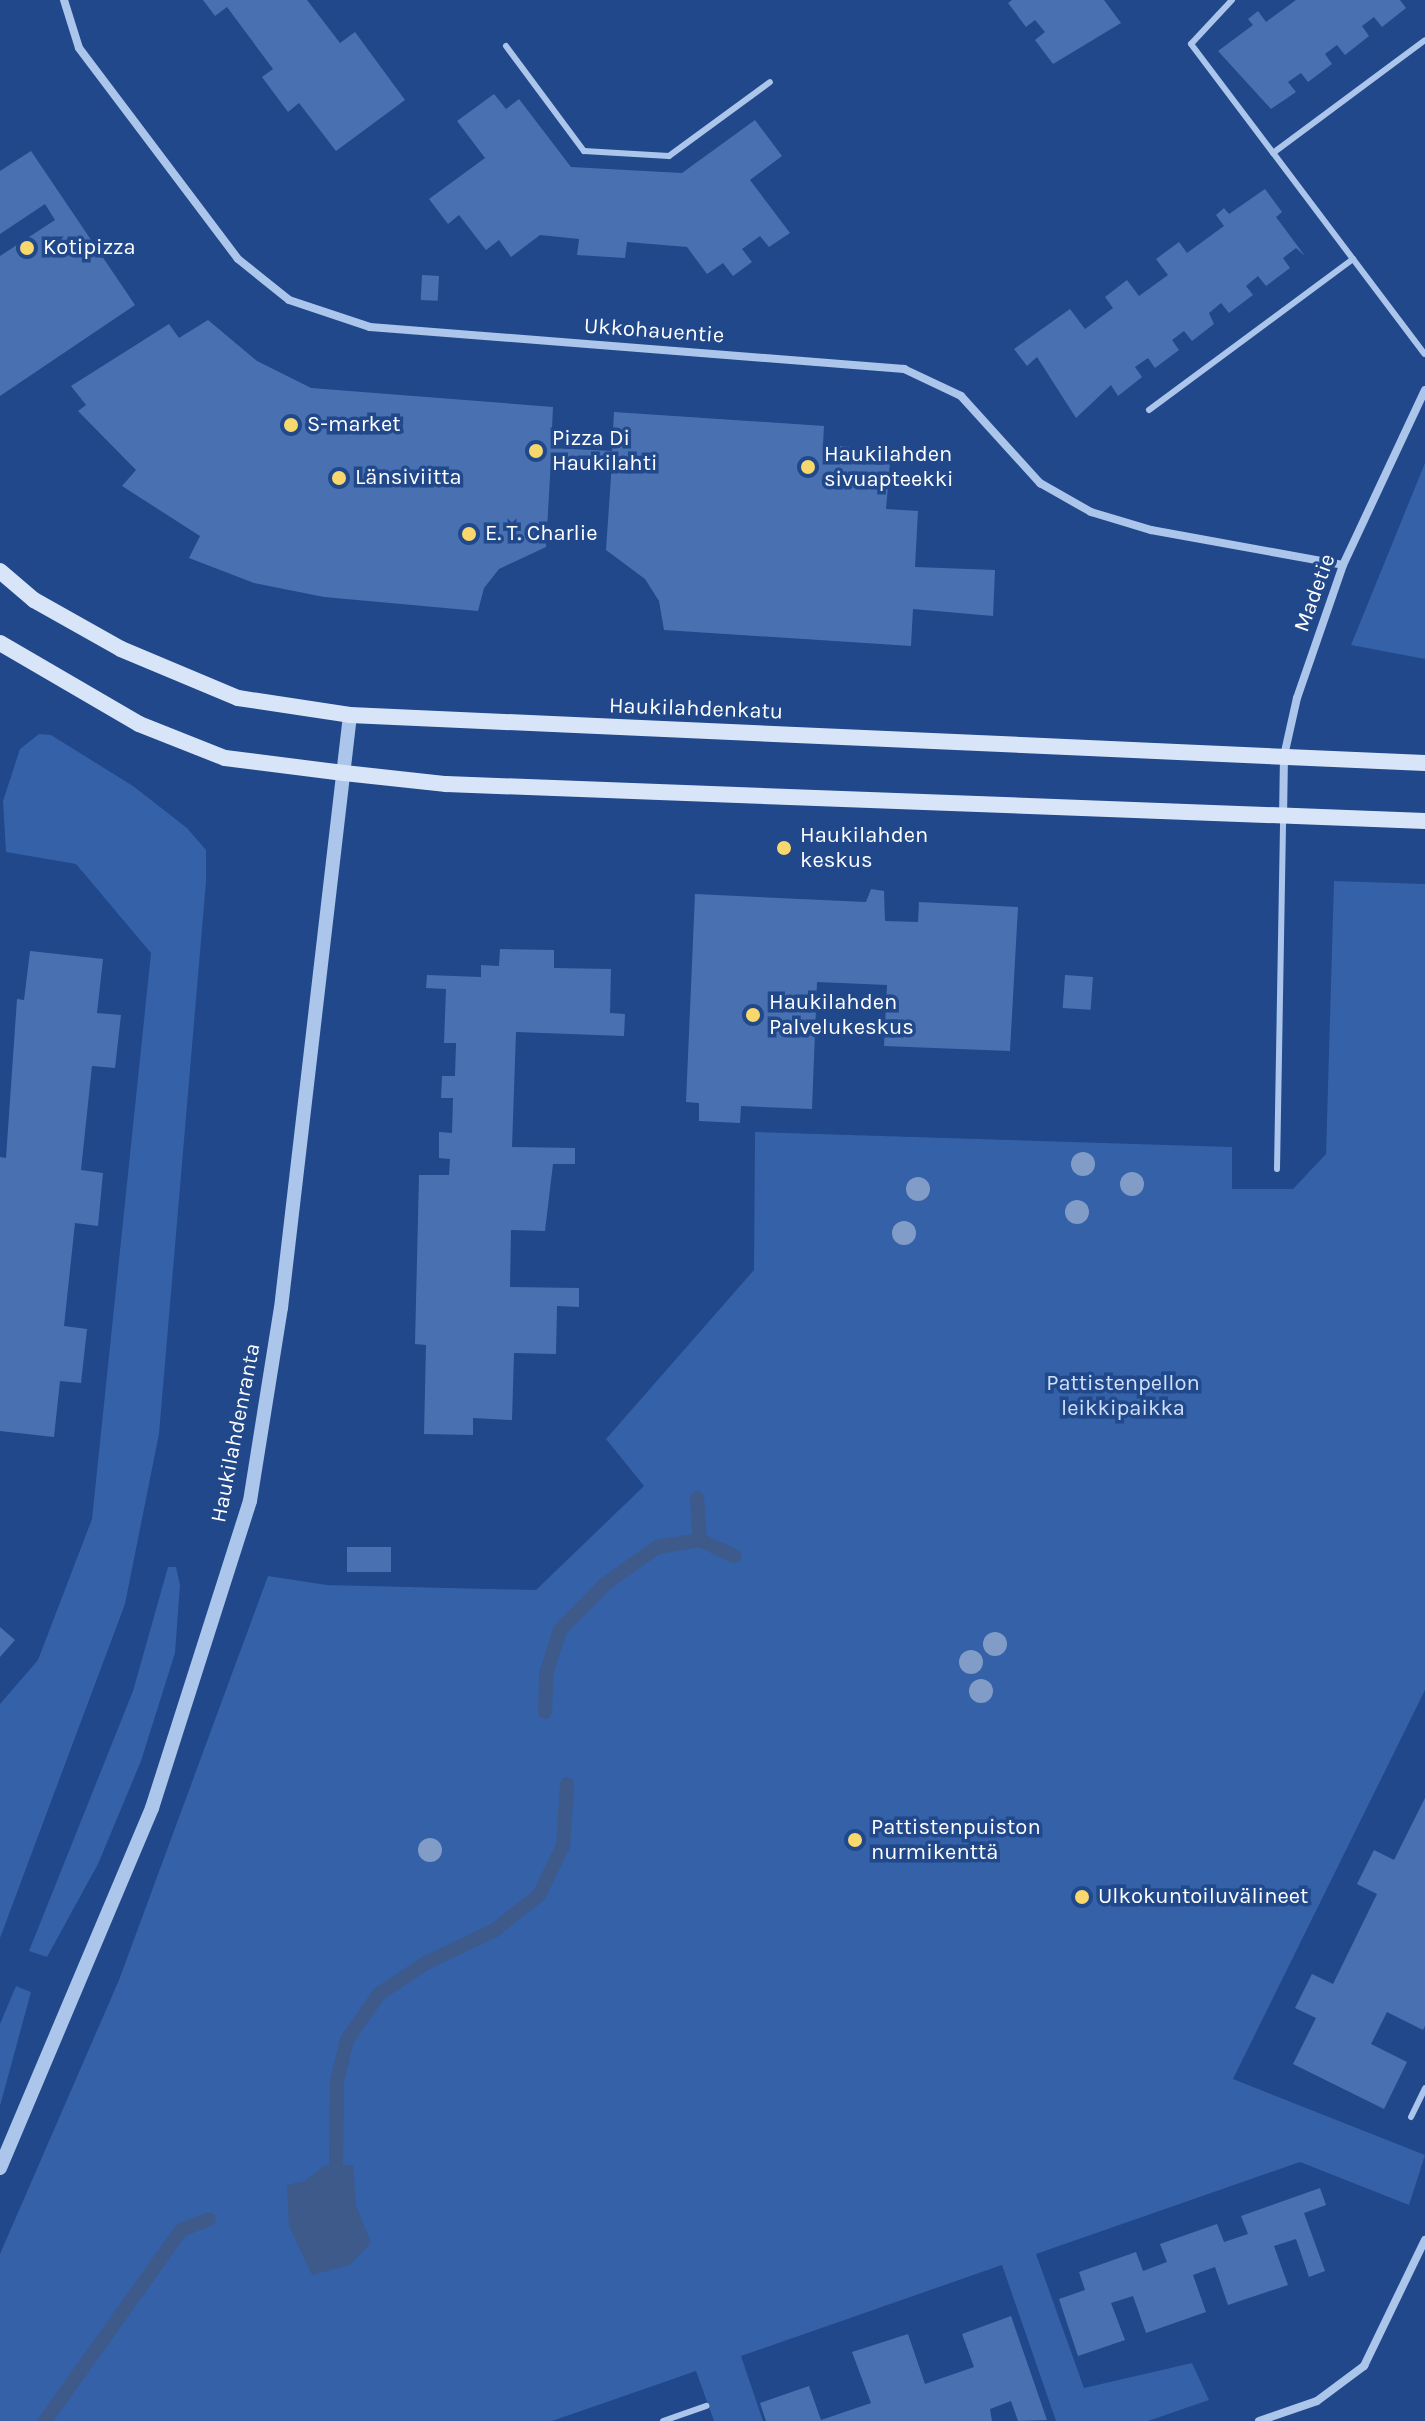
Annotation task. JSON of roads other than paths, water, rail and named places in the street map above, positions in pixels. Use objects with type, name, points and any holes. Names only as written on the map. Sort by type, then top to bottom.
[{"type":"main road","name":"Haukilahdenkatu","points":[[0,571],[34,600],[121,649],[208,686],[238,698],[350,715],[1425,763]]},
{"type":"main road","points":[[0,643],[126,717],[225,758],[344,773],[446,784],[1181,809],[1283,820],[1425,821]]},
{"type":"street","name":"Ukkohauentie","points":[[64,0],[79,48],[238,259],[289,300],[370,327],[904,369],[961,396],[1040,483],[1091,512],[1151,530],[1343,565]]},
{"type":"street","name":"Madetie","points":[[1283,820],[1284,756],[1297,698],[1343,565],[1425,390]]},
{"type":"street","name":"Haukilahdenranta","points":[[0,2168],[152,1808],[250,1501],[281,1308],[350,715]]},
{"type":"street","points":[[1259,2421],[1317,2401],[1364,2366],[1425,2240]]},
{"type":"lane","points":[[1232,0],[1191,44],[1425,354]]},
{"type":"lane","points":[[1273,153],[1425,40]]},
{"type":"lane","points":[[506,46],[584,151],[669,156],[770,82]]},
{"type":"lane","points":[[1149,410],[1353,259]]},
{"type":"lane","points":[[1277,1169],[1283,820]]},
{"type":"lane","points":[[1411,2117],[1425,2088]]},
{"type":"lane","points":[[663,2421],[706,2406]]},
{"type":"waterway","points":[[545,1712],[546,1674],[560,1630],[604,1585],[657,1547],[700,1540],[697,1498]]},
{"type":"waterway","points":[[700,1540],[734,1556]]},
{"type":"waterway","points":[[336,2165],[337,2081],[347,2040],[379,1994],[426,1963],[495,1930],[539,1895],[563,1846],[567,1784]]},
{"type":"waterway","points":[[45,2421],[181,2230],[209,2219]]},
{"type":"place","name":"Kotipizza","points":[[27,248]]},
{"type":"place","name":"S-market","points":[[291,425]]},
{"type":"place","name":"Pizza Di Haukilahti","points":[[536,451]]},
{"type":"place","name":"Haukilahden sivuapteekki","points":[[808,467]]},
{"type":"place","name":"Länsiviitta","points":[[339,478]]},
{"type":"place","name":"E. T. Charlie","points":[[469,534]]},
{"type":"place","name":"Haukilahden keskus","points":[[784,848]]},
{"type":"place","name":"Haukilahden Palvelukeskus","points":[[753,1015]]},
{"type":"place","name":"Pattistenpuiston nurmikenttä","points":[[855,1840]]},
{"type":"place","name":"Ulkokuntoiluvälineet","points":[[1082,1897]]},
{"type":"park label","name":"Pattistenpellon leikkipaikka","points":[[1123,1396]]}]
